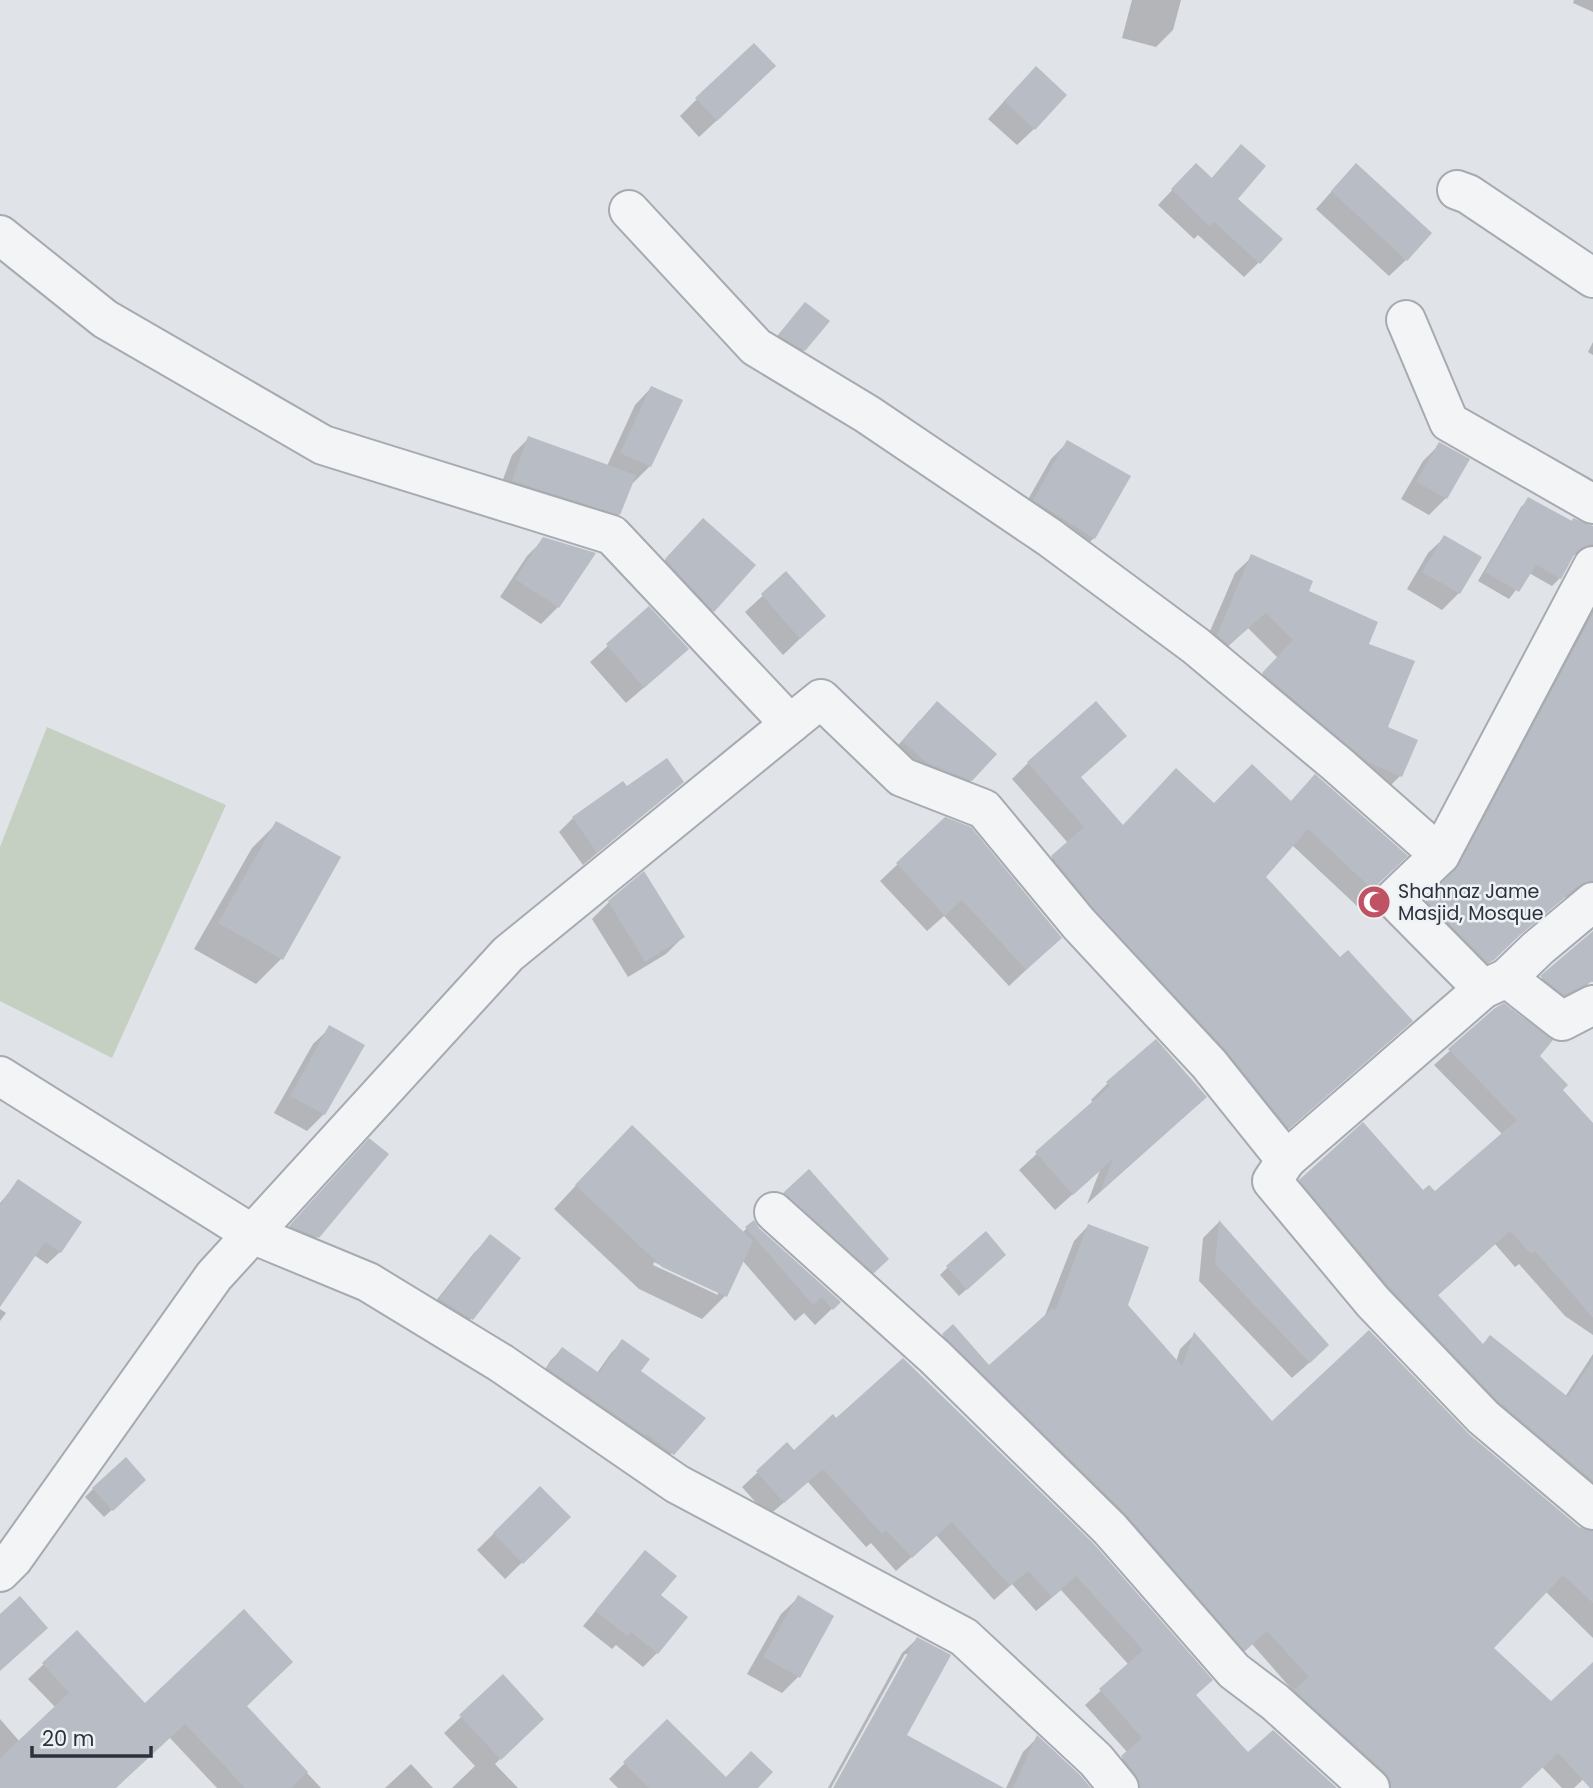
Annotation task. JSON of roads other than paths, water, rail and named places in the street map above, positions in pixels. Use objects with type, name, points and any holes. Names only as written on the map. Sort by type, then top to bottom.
[{"type":"street","points":[[1457,190],[1468,194],[1593,278]]},
{"type":"street","points":[[629,210],[756,347],[867,414],[1060,545],[1196,646],[1337,764],[1440,855]]},
{"type":"street","points":[[0,235],[104,320],[323,445],[612,535],[790,724]]},
{"type":"street","points":[[1405,320],[1449,422],[1593,504]]},
{"type":"street","points":[[1593,566],[1440,855],[1394,899],[1495,984],[1562,1021],[1593,1005]]},
{"type":"street","points":[[0,1572],[21,1548],[214,1276],[508,954],[821,699],[902,777],[984,809],[1079,924],[1209,1064],[1286,1160]]},
{"type":"street","points":[[1593,902],[1286,1160],[1272,1181],[1373,1302],[1483,1417],[1593,1510]]},
{"type":"street","points":[[0,1076],[252,1234],[368,1282],[501,1363],[677,1484],[964,1637],[1096,1760],[1119,1788]]},
{"type":"street","points":[[774,1212],[936,1357],[1110,1529],[1234,1671],[1275,1702],[1370,1788]]},
{"type":"place","name":"Shahnaz Jame Masjid, Mosque","points":[[1374,902]]}]
